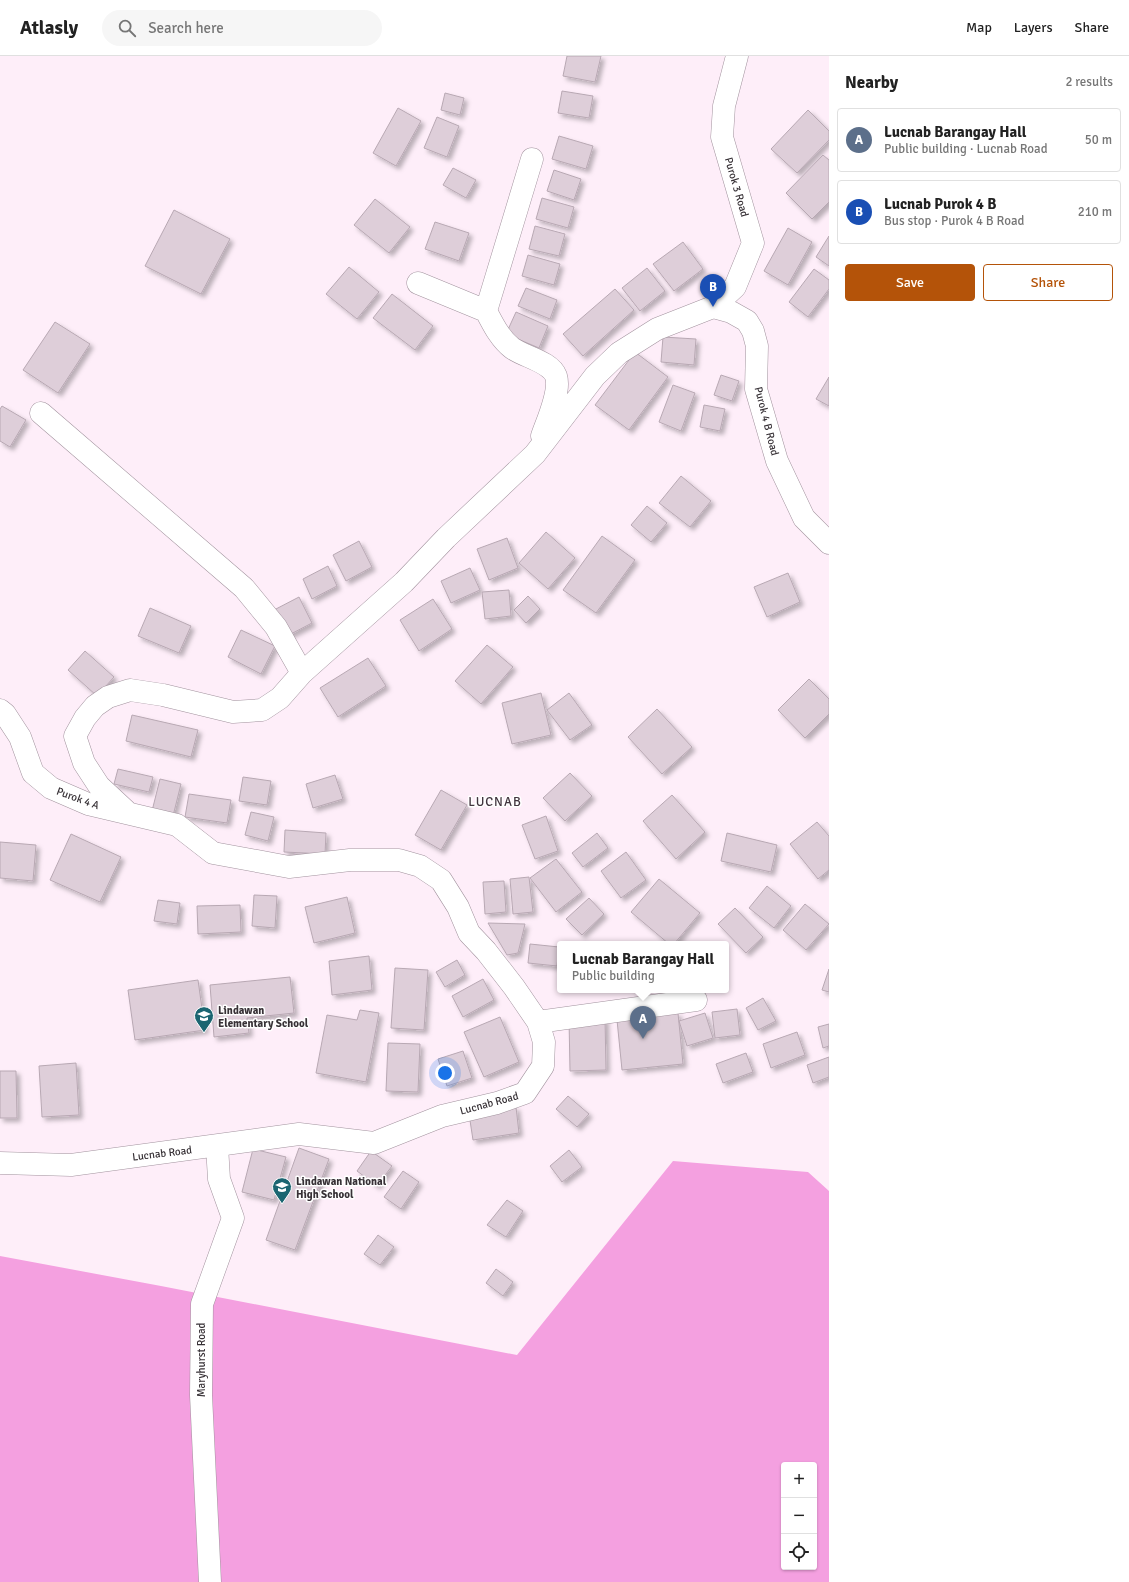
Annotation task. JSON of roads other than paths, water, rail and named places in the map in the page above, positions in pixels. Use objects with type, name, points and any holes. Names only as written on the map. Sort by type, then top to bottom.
[{"type":"street","name":"Purok 3 Road","points":[[713,307],[735,286],[753,243],[722,137],[724,106],[737,56]]},
{"type":"street","points":[[486,311],[532,159]]},
{"type":"street","points":[[418,283],[486,311],[497,332],[512,348],[544,363],[556,376],[557,388],[555,398],[535,454]]},
{"type":"street","points":[[128,813],[100,786],[84,762],[75,736],[85,718],[95,706],[108,697],[130,690],[163,695],[233,712],[262,710],[280,698],[302,673],[404,582],[446,538],[535,454],[595,376],[619,353],[657,329],[713,307]]},
{"type":"street","name":"Purok 4 B Road","points":[[713,307],[730,312],[746,321],[753,331],[757,346],[756,389],[777,461],[804,518],[829,543]]},
{"type":"street","points":[[41,413],[244,588],[276,627],[302,673]]},
{"type":"street","name":"Purok 4 A","points":[[0,710],[5,714],[20,737],[33,773],[51,788],[88,804],[128,813]]},
{"type":"street","name":"Lucnab Road","points":[[0,1163],[71,1165],[299,1134],[374,1143],[442,1116],[497,1103],[525,1094],[543,1066],[544,1042],[538,1022],[514,987],[469,933],[458,907],[441,880],[420,866],[399,860],[350,860],[289,867],[213,853],[177,825],[128,813]]},
{"type":"street","points":[[538,1022],[696,1000]]},
{"type":"street","name":"Maryhurst Road","points":[[210,1582],[200,1395],[202,1304],[233,1218],[219,1179],[217,1146]]},
{"type":"place","name":"Lucnab Purok 4 B","points":[[713,307]]},
{"type":"place","name":"Lindawan Elementary School","points":[[204,1033]]},
{"type":"place","name":"Lucnab Barangay Hall","points":[[643,1039]]},
{"type":"place","name":"Lindawan National High School","points":[[282,1204]]},
{"type":"district","name":"LUCNAB","points":[[495,801]]}]
